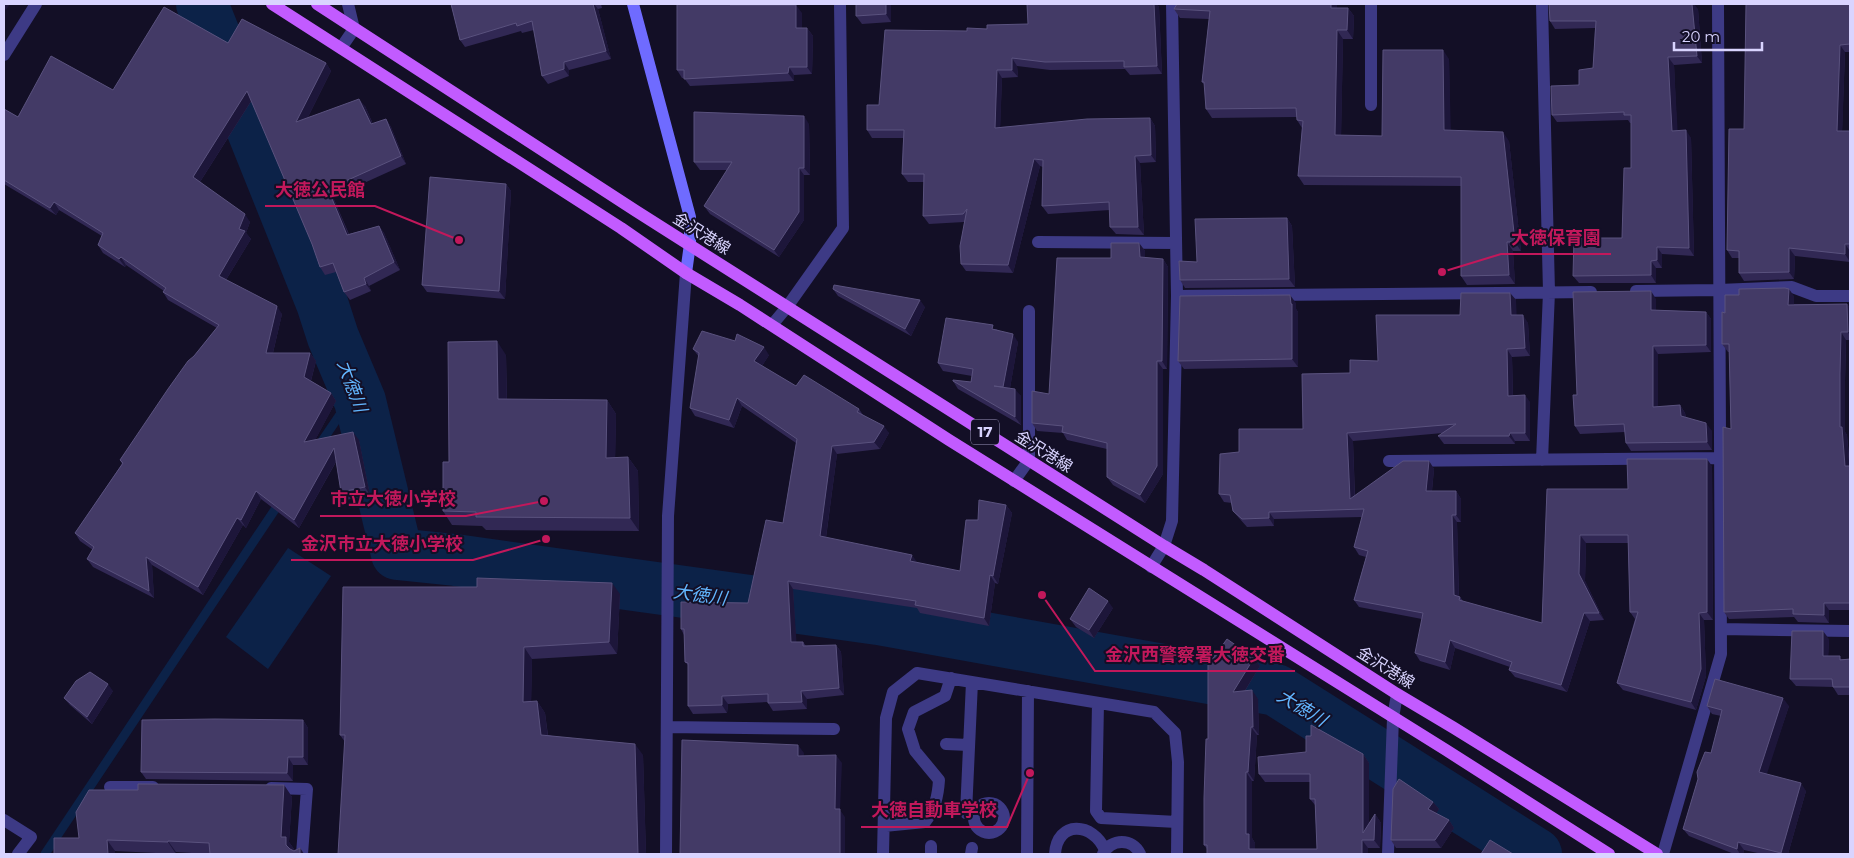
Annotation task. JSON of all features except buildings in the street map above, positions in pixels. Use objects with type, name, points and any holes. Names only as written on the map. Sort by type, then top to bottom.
[{"type":"main road","name":"17","points":[[272,4],[621,228],[686,273],[772,325],[1014,481],[1446,750],[1609,854]]},
{"type":"main road","name":"金沢港線","points":[[317,4],[787,307],[1397,694],[1657,854]]},
{"type":"main road","points":[[634,4],[690,217],[690,244],[686,273]]},
{"type":"street","points":[[4,55],[36,4]]},
{"type":"street","points":[[341,48],[354,29],[348,4]]},
{"type":"street","points":[[772,325],[843,228],[840,4]]},
{"type":"street","points":[[1151,567],[1164,546],[1172,521],[1177,296],[1172,4]]},
{"type":"street","points":[[1371,4],[1371,105]]},
{"type":"street","points":[[1542,4],[1549,292],[1542,460]]},
{"type":"street","points":[[1663,854],[1721,654],[1718,4]]},
{"type":"street","points":[[1038,242],[1176,242]]},
{"type":"street","points":[[666,854],[668,516],[686,273]]},
{"type":"street","points":[[1619,292],[1792,287],[1816,296],[1850,296]]},
{"type":"street","points":[[1177,296],[1599,292]]},
{"type":"street","points":[[1014,481],[1029,460],[1029,311]]},
{"type":"street","points":[[1389,461],[1721,458]]},
{"type":"street","points":[[1721,629],[1850,631]]},
{"type":"street","points":[[884,854],[886,718],[893,692],[917,673],[1154,712],[1175,733],[1178,762],[1177,854]]},
{"type":"street","points":[[884,826],[925,822],[933,812],[939,780],[915,751],[908,729],[914,712],[945,696],[951,678]]},
{"type":"street","points":[[972,682],[966,813],[975,814]]},
{"type":"street","points":[[1027,854],[1028,691]]},
{"type":"street","points":[[1388,854],[1393,718],[1397,694]]},
{"type":"street","points":[[1098,703],[1096,811],[1101,818],[1177,822]]},
{"type":"street","points":[[667,727],[834,729]]},
{"type":"street","points":[[946,744],[969,745]]},
{"type":"street","points":[[110,787],[169,787]]},
{"type":"street","points":[[258,788],[307,789],[302,854]]},
{"type":"street","points":[[1085,829],[1087,819],[1096,811]]},
{"type":"street","points":[[4,820],[30,837],[18,854]]},
{"type":"street","points":[[1055,854],[1055,843],[1064,832],[1085,829],[1096,836],[1104,852],[1110,845],[1122,841],[1135,846],[1140,854]]},
{"type":"water","points":[[288,548],[331,576],[268,669],[226,637]]},
{"type":"waterway","name":"大徳川","points":[[202,4],[360,401],[397,554],[455,560],[878,619],[1276,690],[1536,854]]},
{"type":"waterway","points":[[318,447],[339,416],[360,401]]},
{"type":"waterway","points":[[45,854],[282,499]]},
{"type":"place","name":"大徳公民館","points":[[459,240]]},
{"type":"place","name":"大徳保育園","points":[[1442,272]]},
{"type":"place","name":"市立大徳小学校","points":[[544,501]]},
{"type":"place","name":"金沢市立大徳小学校","points":[[546,539]]},
{"type":"place","name":"金沢西警察署大徳交番","points":[[1042,595]]},
{"type":"place","name":"大徳自動車学校","points":[[1030,773]]}]
